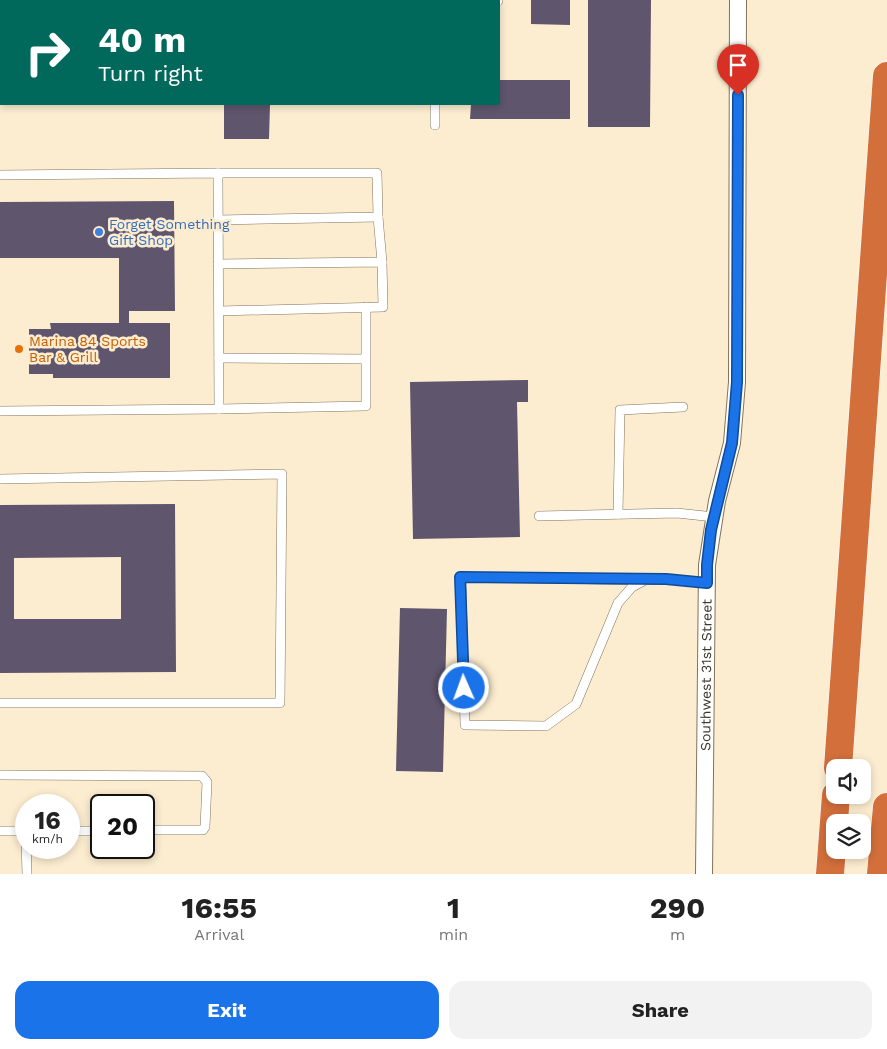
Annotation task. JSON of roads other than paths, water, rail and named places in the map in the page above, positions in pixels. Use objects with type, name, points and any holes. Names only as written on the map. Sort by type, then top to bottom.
[{"type":"highway","points":[[839,759],[887,76]]},
{"type":"highway","points":[[830,874],[835,804]]},
{"type":"highway","points":[[881,874],[887,807]]},
{"type":"street","name":"Southwest 31st Street","points":[[704,874],[707,565],[714,517],[732,443],[737,382],[738,0]]},
{"type":"lane","points":[[434,125],[435,105]]},
{"type":"lane","points":[[218,173],[220,409]]},
{"type":"lane","points":[[0,175],[377,173],[383,307],[218,311]]},
{"type":"lane","points":[[218,220],[378,216]]},
{"type":"lane","points":[[218,264],[382,262]]},
{"type":"lane","points":[[0,411],[366,406],[366,307]]},
{"type":"lane","points":[[219,358],[365,359]]},
{"type":"lane","points":[[618,514],[620,410],[684,407]]},
{"type":"lane","points":[[0,479],[282,474],[280,703],[0,704]]},
{"type":"lane","points":[[539,516],[677,514],[714,517]]},
{"type":"lane","points":[[645,580],[632,587],[618,603],[576,704],[546,726],[465,725],[460,577],[666,579],[707,583]]},
{"type":"lane","points":[[0,775],[202,776],[205,778],[207,782],[206,818],[203,830],[155,830]]},
{"type":"lane","points":[[0,831],[15,831]]},
{"type":"lane","points":[[26,859],[26,874]]},
{"type":"place","name":"Forget Something Gift Shop","points":[[99,232]]},
{"type":"place","name":"Marina 84 Sports Bar & Grill","points":[[19,349]]}]
